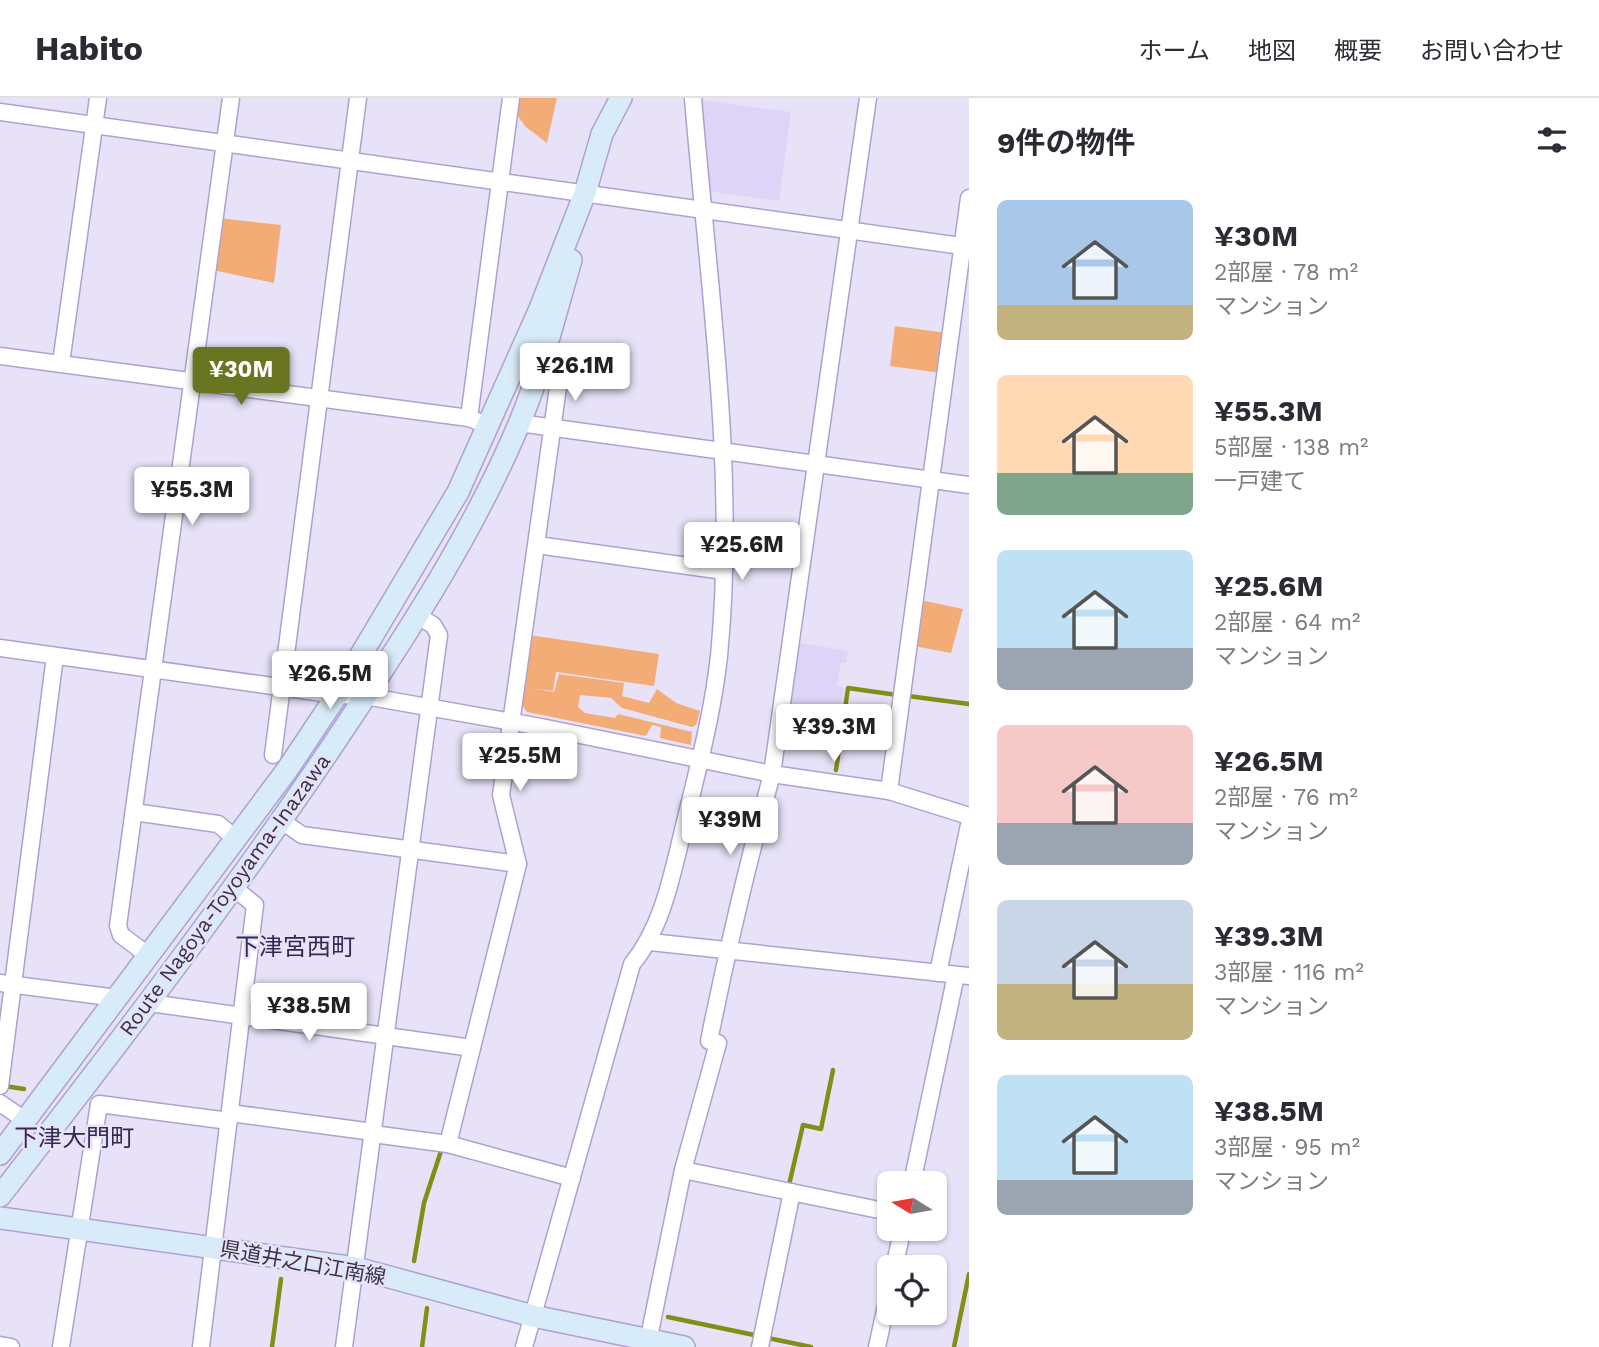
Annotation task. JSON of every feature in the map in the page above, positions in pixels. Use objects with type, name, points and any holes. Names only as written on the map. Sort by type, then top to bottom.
[{"type":"main road","name":"Route Nagoya-Toyoyama-Inazawa","points":[[0,1154],[236,839],[337,695],[430,542],[479,422],[585,193],[602,134],[621,98]]},
{"type":"main road","name":"Route Nagoya-Toyoyama-Inazawa","points":[[0,1196],[150,1003],[282,821],[365,696],[470,524],[519,424],[584,215],[585,193]]},
{"type":"main road","name":"県道井之口江南線","points":[[0,1217],[356,1268],[533,1316],[648,1343],[684,1347]]},
{"type":"street","points":[[61,363],[98,98]]},
{"type":"street","points":[[149,956],[121,935],[118,926],[231,98]]},
{"type":"street","points":[[274,755],[358,98]]},
{"type":"street","points":[[0,356],[479,422],[500,184],[511,98]]},
{"type":"street","points":[[524,1347],[632,964],[650,942],[673,872],[701,759],[719,658],[724,571],[723,452],[693,98]]},
{"type":"street","points":[[648,1343],[683,1170],[718,1043],[709,1041],[727,950],[772,774],[868,98]]},
{"type":"street","points":[[0,112],[225,146],[966,246]]},
{"type":"street","points":[[889,791],[966,246],[969,198]]},
{"type":"street","points":[[448,1144],[518,864],[501,795],[560,373]]},
{"type":"street","points":[[519,424],[969,485]]},
{"type":"street","points":[[537,545],[724,571]]},
{"type":"street","points":[[344,1347],[439,635],[433,625],[416,615]]},
{"type":"street","points":[[0,648],[337,695],[365,696],[429,707],[772,774],[889,791],[969,816]]},
{"type":"street","points":[[0,1086],[7,984],[55,656]]},
{"type":"street","points":[[134,812],[218,824],[236,839]]},
{"type":"street","points":[[282,821],[302,835],[518,864]]},
{"type":"street","points":[[938,973],[969,825]]},
{"type":"street","points":[[201,1347],[255,905],[234,888]]},
{"type":"street","points":[[650,942],[962,976],[915,1171]]},
{"type":"street","points":[[7,984],[117,998]]},
{"type":"street","points":[[150,1003],[472,1048]]},
{"type":"street","points":[[0,1103],[25,1120]]},
{"type":"street","points":[[61,1347],[99,1104],[373,1133],[448,1144],[572,1178]]},
{"type":"street","points":[[683,1170],[877,1210]]},
{"type":"street","points":[[760,1347],[792,1192]]},
{"type":"street","points":[[877,1347],[882,1325]]},
{"type":"street","points":[[0,1345],[11,1347]]},
{"type":"shaded area","points":[[515,98],[557,98],[547,143],[526,127],[513,110]]},
{"type":"shaded area","points":[[700,100],[791,112],[779,201],[707,191]]},
{"type":"shaded area","points":[[219,218],[281,225],[274,283],[213,270]]},
{"type":"shaded area","points":[[895,326],[947,333],[941,373],[890,366]]},
{"type":"shaded area","points":[[920,600],[963,609],[951,653],[914,646]]},
{"type":"shaded area","points":[[529,635],[659,654],[654,686],[556,672],[553,691],[530,688],[554,692],[559,674],[624,683],[622,696],[649,703],[657,689],[676,703],[700,711],[696,725],[692,727],[622,708],[611,698],[580,695],[578,707],[585,713],[615,718],[618,714],[692,732],[691,745],[660,738],[661,727],[652,725],[646,736],[527,712],[521,704]]},
{"type":"shaded area","points":[[796,642],[848,651],[846,663],[841,662],[837,686],[844,687],[838,723],[786,715]]},
{"type":"waterway","points":[[836,770],[848,688],[897,695]]},
{"type":"waterway","points":[[908,696],[969,704]]},
{"type":"waterway","points":[[789,1185],[803,1125],[821,1129],[833,1070]]},
{"type":"waterway","points":[[5,1086],[24,1089]]},
{"type":"waterway","points":[[414,1261],[424,1203],[442,1148]]},
{"type":"waterway","points":[[954,1347],[969,1274]]},
{"type":"waterway","points":[[272,1347],[281,1279]]},
{"type":"waterway","points":[[422,1347],[427,1308]]},
{"type":"waterway","points":[[668,1317],[759,1336]]},
{"type":"waterway","points":[[768,1338],[811,1347]]},
{"type":"district","name":"下津宮西町","points":[[295,947]]},
{"type":"district","name":"下津大門町","points":[[74,1138]]}]
